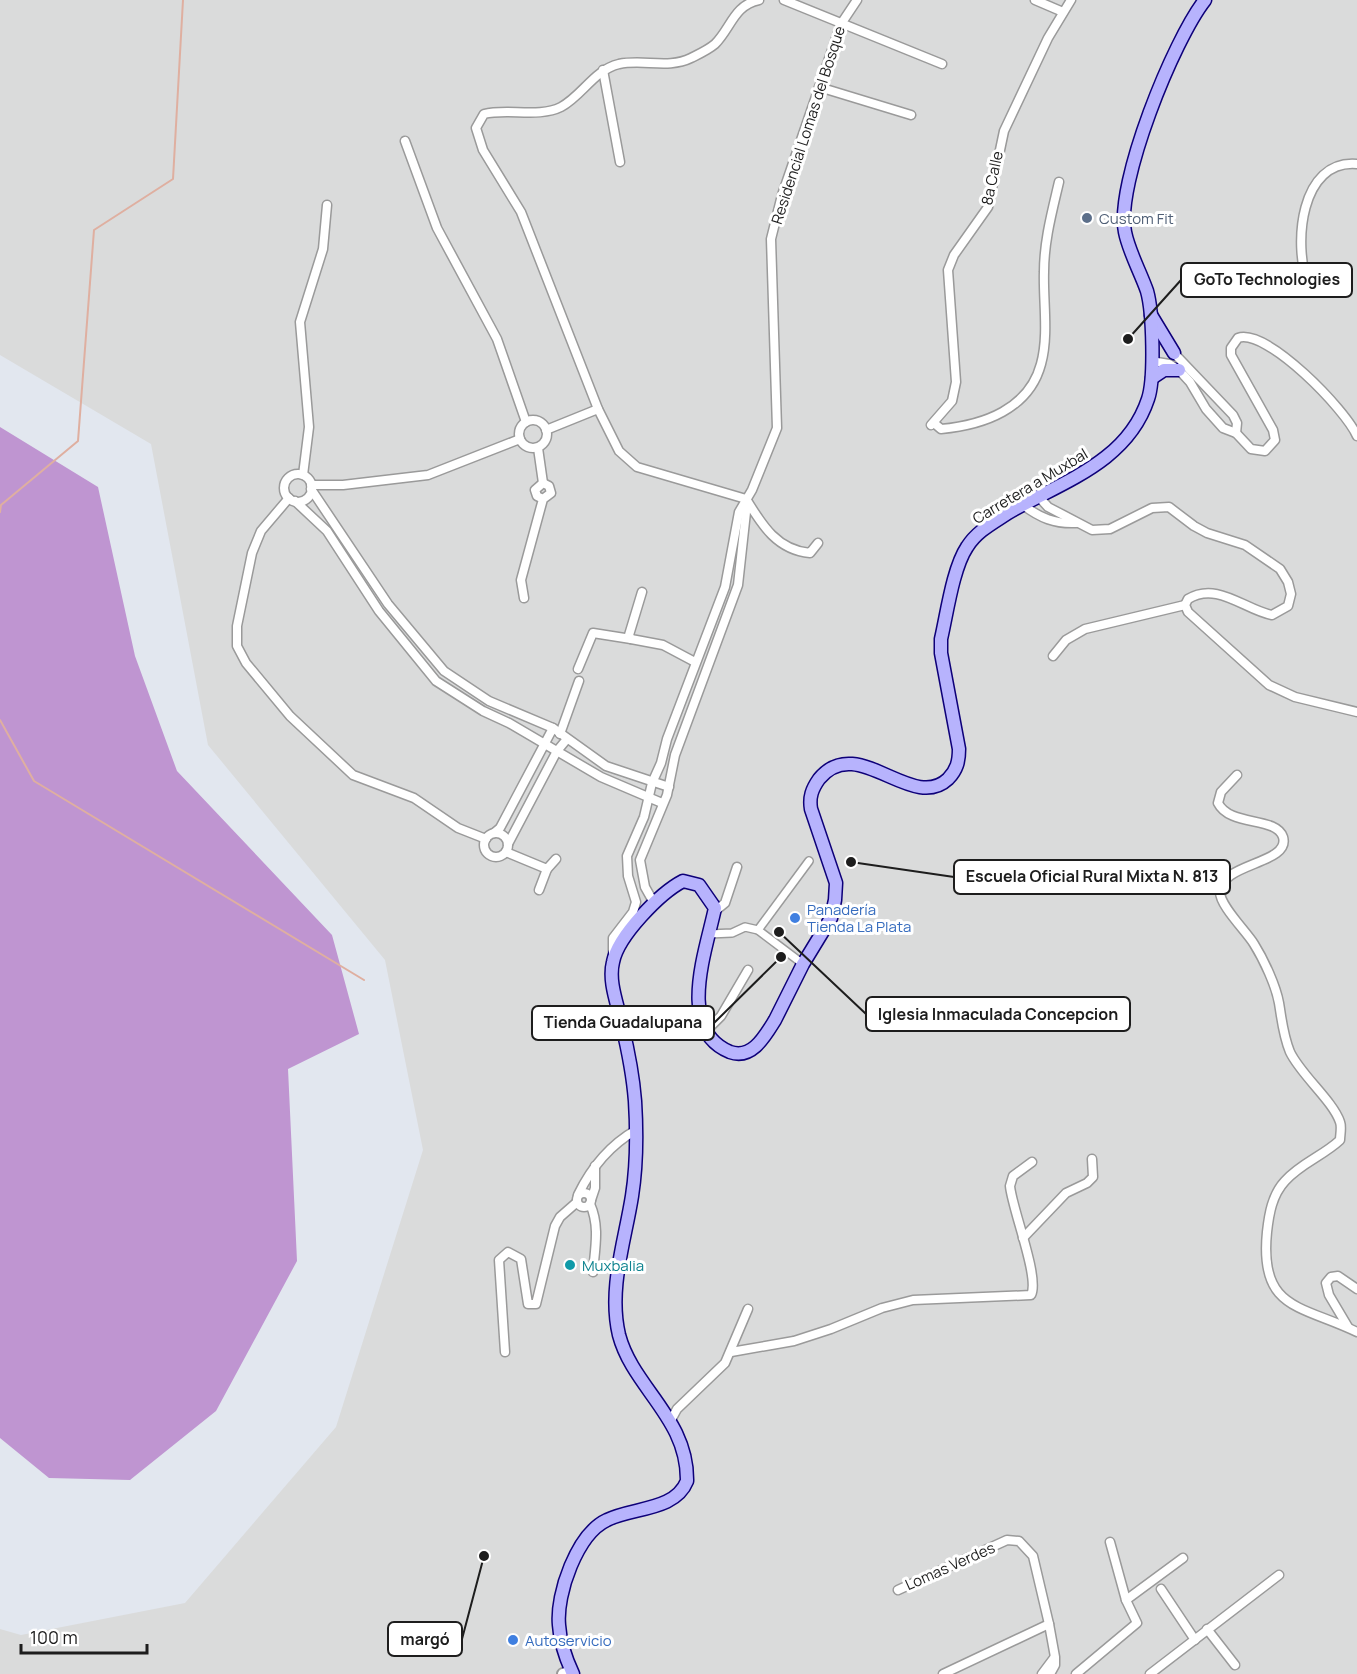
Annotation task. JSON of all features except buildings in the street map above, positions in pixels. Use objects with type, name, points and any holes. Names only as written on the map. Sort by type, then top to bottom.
[{"type":"main road","name":"Carretera a Muxbal","points":[[704,1033],[731,1052],[749,1052],[765,1037],[803,964],[831,918],[837,890],[809,798],[816,783],[830,768],[849,763],[925,788],[946,781],[958,765],[959,749],[941,653],[941,639],[965,550],[983,529],[1089,469],[1128,438],[1145,406],[1152,378],[1151,314],[1148,294],[1125,232],[1123,205],[1152,101],[1205,0]]},
{"type":"main road","points":[[1151,314],[1174,353]]},
{"type":"main road","points":[[1152,378],[1164,370],[1179,369]]},
{"type":"main road","points":[[569,1673],[558,1616],[562,1591],[583,1542],[604,1522],[668,1502],[680,1495],[684,1488],[687,1471],[684,1453],[670,1422],[662,1406],[631,1364],[617,1322],[617,1272],[632,1196],[637,1154],[633,1080],[612,981],[613,960],[620,946],[654,903],[683,881],[699,885],[710,898],[714,912],[698,1002],[698,1014],[704,1033]]},
{"type":"street","points":[[759,0],[750,2],[739,10],[715,43],[688,59],[674,64],[632,63],[603,70],[560,107],[541,111],[500,110],[484,114],[476,128],[483,150],[521,212],[598,409],[619,451],[630,463],[746,499],[762,526],[787,548],[810,553],[818,543]]},
{"type":"street","points":[[784,0],[942,64]]},
{"type":"street","name":"Residencial Lomas del Bosque","points":[[613,960],[613,938],[633,912],[636,902],[628,876],[627,856],[644,817],[652,783],[725,587],[735,523],[777,428],[771,239],[782,195],[841,24],[857,0]]},
{"type":"street","points":[[1035,0],[1063,12]]},
{"type":"street","name":"8a Calle","points":[[1059,182],[1048,224],[1044,270],[1043,354],[1034,383],[1016,405],[981,422],[941,429],[932,424],[952,401],[956,382],[948,270],[954,255],[988,207],[1004,131],[1071,0]]},
{"type":"street","points":[[603,70],[620,162]]},
{"type":"street","points":[[819,87],[911,115]]},
{"type":"street","points":[[405,141],[437,228],[497,339],[526,422]]},
{"type":"street","points":[[1334,288],[1308,284],[1301,252],[1302,222],[1317,182],[1326,170],[1345,163],[1357,164]]},
{"type":"street","points":[[327,204],[323,249],[300,322],[309,427],[303,475],[388,604],[444,671],[489,701],[560,734],[606,766],[669,787]]},
{"type":"street","points":[[1151,332],[1174,353],[1235,419],[1236,433]]},
{"type":"street","points":[[1151,361],[1165,363],[1179,369],[1190,382],[1206,409],[1227,431],[1236,433],[1256,451],[1265,451],[1275,440],[1274,430],[1231,355],[1234,342],[1244,336],[1263,343],[1307,376],[1335,405],[1357,436]]},
{"type":"street","points":[[1206,409],[1217,398]]},
{"type":"street","points":[[546,430],[598,409]]},
{"type":"street","points":[[524,598],[522,580],[543,499],[549,497],[551,490],[543,483],[538,448],[546,439],[546,430],[538,421],[526,422],[520,428],[520,439],[525,446],[538,448]]},
{"type":"street","points":[[311,487],[428,476],[520,439]]},
{"type":"street","points":[[303,475],[294,474],[285,482],[284,489],[292,500],[327,531],[379,611],[436,681],[483,711],[601,777],[648,799],[662,803]]},
{"type":"street","points":[[311,487],[304,500],[292,500],[261,531],[252,553],[237,626],[236,636],[240,655],[290,716],[353,775],[414,798],[458,828],[486,838]]},
{"type":"street","points":[[1040,497],[1048,507],[1065,513],[1076,523],[1092,530],[1102,530],[1121,524],[1142,511],[1161,506],[1169,507],[1207,533],[1255,550],[1280,569],[1288,582],[1291,594],[1288,606],[1272,615],[1257,612],[1228,596],[1211,594],[1194,596],[1185,605],[1085,629],[1066,640],[1053,656]]},
{"type":"street","points":[[654,903],[645,887],[640,860],[669,787],[675,755],[738,585],[747,514],[746,499]]},
{"type":"street","points":[[1023,505],[1038,516],[1062,523],[1076,523]]},
{"type":"street","points":[[631,639],[629,635],[642,592]]},
{"type":"street","points":[[1185,605],[1188,612],[1269,686],[1295,697],[1357,712]]},
{"type":"street","points":[[578,669],[592,633],[663,645],[696,662]]},
{"type":"street","points":[[560,734],[543,744],[500,828],[486,838],[484,847],[491,856],[500,857],[507,848],[557,751],[560,734],[579,681]]},
{"type":"street","points":[[1237,775],[1221,792],[1218,802],[1221,810],[1228,815],[1272,826],[1281,832],[1284,840],[1283,846],[1274,854],[1226,877],[1221,885],[1222,900],[1255,945],[1278,1001],[1282,1030],[1291,1054],[1341,1123],[1340,1140],[1325,1153],[1293,1173],[1273,1199],[1265,1247],[1266,1269],[1275,1288],[1292,1305],[1357,1332]]},
{"type":"street","points":[[494,833],[502,834],[507,848],[547,869]]},
{"type":"street","points":[[539,890],[547,869],[556,859]]},
{"type":"street","points":[[758,930],[809,861]]},
{"type":"street","points":[[714,912],[725,903],[737,867]]},
{"type":"street","points":[[709,934],[732,933],[745,927],[758,930],[803,964]]},
{"type":"street","points":[[704,1033],[721,1016],[748,970]]},
{"type":"street","points":[[505,1352],[499,1260],[508,1252],[521,1259],[528,1304],[536,1304],[555,1226],[560,1217],[577,1199],[595,1166],[622,1138],[636,1130]]},
{"type":"street","points":[[1023,1238],[1066,1192],[1087,1183],[1093,1177],[1092,1159]]},
{"type":"street","points":[[731,1352],[794,1341],[882,1308],[913,1300],[1030,1295],[1033,1286],[1011,1192],[1011,1180],[1032,1162]]},
{"type":"street","points":[[593,1272],[597,1233],[596,1217],[591,1202],[595,1188],[595,1166]]},
{"type":"street","points":[[577,1199],[583,1208],[591,1202]]},
{"type":"street","points":[[1348,1327],[1329,1295],[1326,1283],[1331,1277],[1338,1276],[1357,1289]]},
{"type":"street","points":[[670,1422],[677,1408],[720,1369],[731,1352],[748,1310]]},
{"type":"street","name":"Lomas Verdes","points":[[898,1590],[1007,1540],[1019,1541],[1033,1556],[1049,1624],[1055,1657],[1055,1665],[1050,1674]]},
{"type":"street","points":[[1076,1674],[1134,1629],[1137,1620],[1126,1600],[1110,1542]]},
{"type":"street","points":[[1126,1600],[1183,1558]]},
{"type":"street","points":[[1150,1674],[1279,1575]]},
{"type":"street","points":[[1161,1589],[1195,1640]]},
{"type":"street","points":[[943,1674],[1049,1624]]},
{"type":"street","points":[[1207,1629],[1234,1665]]},
{"type":"street","points":[[1042,1674],[1055,1657]]},
{"type":"shaded area","points":[[0,0],[1357,0],[1357,1674],[0,1674],[0,1629],[21,1635],[185,1603],[336,1427],[423,1150],[385,960],[208,745],[151,444],[0,355]]},
{"type":"shaded area","points":[[0,427],[98,487],[135,656],[177,771],[332,935],[359,1034],[288,1069],[297,1261],[216,1411],[130,1480],[49,1478],[0,1438]]},
{"type":"waterway","points":[[0,512],[1,505],[78,441],[94,230],[173,179],[183,0]]},
{"type":"waterway","points":[[0,720],[34,781],[364,980]]},
{"type":"place","name":"Custom Fit","points":[[1087,218]]},
{"type":"place","name":"GoTo Technologies","points":[[1128,339]]},
{"type":"place","name":"Escuela Oficial Rural Mixta N. 813","points":[[851,862]]},
{"type":"place","name":"Panadería Tienda La Plata","points":[[795,918]]},
{"type":"place","name":"Iglesia Inmaculada Concepcion","points":[[779,932]]},
{"type":"place","name":"Tienda Guadalupana","points":[[781,957]]},
{"type":"place","name":"Muxbalia","points":[[570,1265]]},
{"type":"place","name":"margó","points":[[484,1556]]},
{"type":"place","name":"Autoservicio","points":[[513,1640]]}]
